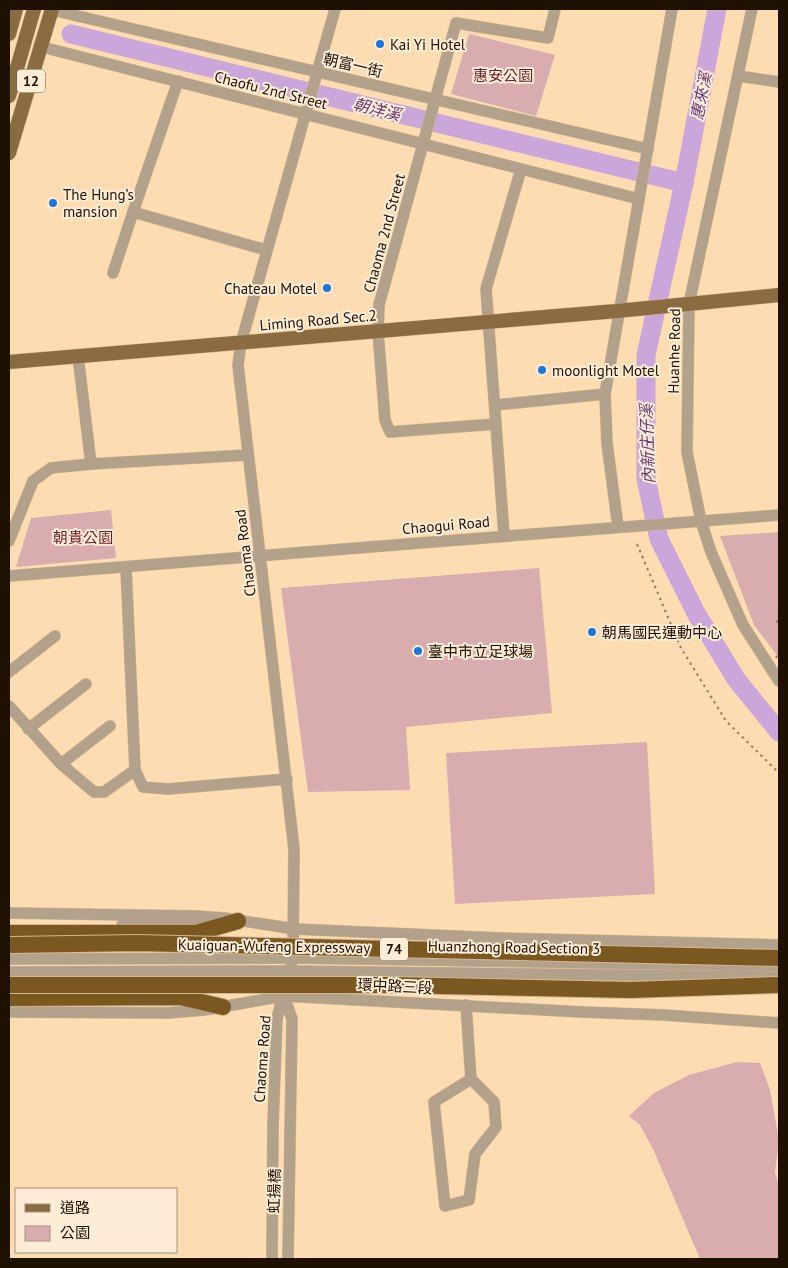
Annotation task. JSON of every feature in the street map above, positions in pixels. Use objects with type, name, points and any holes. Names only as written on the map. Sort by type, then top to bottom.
[{"type":"highway","points":[[9,933],[198,928],[238,921]]},
{"type":"highway","name":"Kuaiguan-Wufeng Expressway","points":[[9,945],[137,943],[779,958]]},
{"type":"highway","points":[[9,985],[393,985],[630,990],[779,985]]},
{"type":"highway","points":[[9,998],[180,997],[223,1007]]},
{"type":"main road","points":[[9,34],[16,9]]},
{"type":"main road","name":"12","points":[[9,96],[34,9]]},
{"type":"main road","name":"12","points":[[9,153],[52,9]]},
{"type":"main road","name":"Liming Road Sec.2","points":[[9,362],[378,332],[779,295]]},
{"type":"street","name":"朝富一街","points":[[52,9],[435,99],[647,153]]},
{"type":"street","points":[[318,72],[335,9]]},
{"type":"street","points":[[435,99],[456,23],[548,38],[555,9]]},
{"type":"street","points":[[618,527],[607,443],[605,394],[623,310],[639,195],[672,9]]},
{"type":"street","name":"Huanhe Road","points":[[752,9],[686,304],[687,452],[701,521],[711,552],[743,626],[779,681]]},
{"type":"street","name":"Chaofu 2nd Street","points":[[42,47],[521,169],[639,195]]},
{"type":"street","name":"Chaoma Road","points":[[273,1124],[277,1018],[293,958],[295,929],[294,849],[262,558],[238,365],[241,343],[266,250],[318,72]]},
{"type":"street","points":[[738,76],[779,82]]},
{"type":"street","points":[[113,273],[132,212],[178,81]]},
{"type":"street","name":"Chaoma 2nd Street","points":[[435,99],[379,305],[378,332],[384,420],[390,432],[496,424]]},
{"type":"street","points":[[504,535],[486,289],[521,169]]},
{"type":"street","points":[[132,212],[266,250]]},
{"type":"street","points":[[78,356],[91,464]]},
{"type":"street","points":[[495,405],[605,394]]},
{"type":"street","points":[[9,541],[33,481],[51,468],[248,455]]},
{"type":"street","points":[[701,521],[779,515]]},
{"type":"street","name":"Chaogui Road","points":[[9,576],[262,558],[504,535],[701,521]]},
{"type":"street","points":[[126,567],[135,770],[143,787],[168,788],[287,779]]},
{"type":"street","points":[[9,672],[55,636]]},
{"type":"street","points":[[28,729],[86,684]]},
{"type":"street","points":[[9,706],[61,764],[94,792],[104,792],[135,770]]},
{"type":"street","points":[[61,764],[110,726]]},
{"type":"street","points":[[9,912],[196,916],[295,929],[499,938],[779,945]]},
{"type":"street","points":[[9,928],[198,928]]},
{"type":"street","name":"Huanzhong Road Section 3","points":[[9,959],[293,958],[779,966]]},
{"type":"street","name":"Huanzhong Road Section 3","points":[[9,972],[289,971],[779,977]]},
{"type":"street","name":"Chaoma Road","points":[[284,996],[292,1019],[290,1123]]},
{"type":"street","name":"環中路三段","points":[[9,1012],[168,1012],[204,1010],[284,996],[664,1014],[779,1023]]},
{"type":"street","points":[[9,1005],[100,1003],[204,1010]]},
{"type":"street","points":[[466,1005],[470,1079],[494,1102],[496,1127],[475,1154],[469,1200],[445,1206],[434,1102],[470,1079]]},
{"type":"street","name":"虹揚橋","points":[[288,1259],[290,1123]]},
{"type":"street","name":"虹揚橋","points":[[272,1259],[273,1124]]},
{"type":"path","points":[[638,544],[681,648],[691,665],[726,721],[779,774]]},
{"type":"path","points":[[779,614],[777,622],[779,625]]},
{"type":"green space","name":"惠安公園","points":[[469,34],[555,55],[536,116],[451,94]]},
{"type":"green space","name":"朝貴公園","points":[[111,510],[116,558],[16,567],[31,518]]},
{"type":"green space","points":[[779,532],[779,658],[754,625],[720,536]]},
{"type":"green space","name":"臺中市立足球場","points":[[539,568],[552,713],[406,727],[410,790],[308,792],[281,588]]},
{"type":"green space","points":[[647,742],[655,894],[455,904],[446,753]]},
{"type":"green space","points":[[737,1062],[760,1063],[770,1090],[779,1140],[775,1172],[779,1186],[779,1259],[700,1259],[654,1151],[640,1125],[629,1116],[654,1093],[689,1075]]},
{"type":"waterway","name":"內新庄仔溪","points":[[717,9],[684,183],[646,355],[646,479],[659,539],[696,613],[736,679],[779,732]]},
{"type":"waterway","name":"朝洋溪","points":[[71,34],[684,183]]},
{"type":"place","name":"Kai Yi Hotel","points":[[380,44]]},
{"type":"place","name":"The Hung’s mansion","points":[[53,203]]},
{"type":"place","name":"Chateau Motel","points":[[327,288]]},
{"type":"place","name":"moonlight Motel","points":[[542,370]]},
{"type":"place","name":"朝馬國民運動中心","points":[[592,632]]},
{"type":"place","name":"臺中市立足球場","points":[[418,651]]},
{"type":"water label","name":"惠來溪","points":[[701,96]]}]
